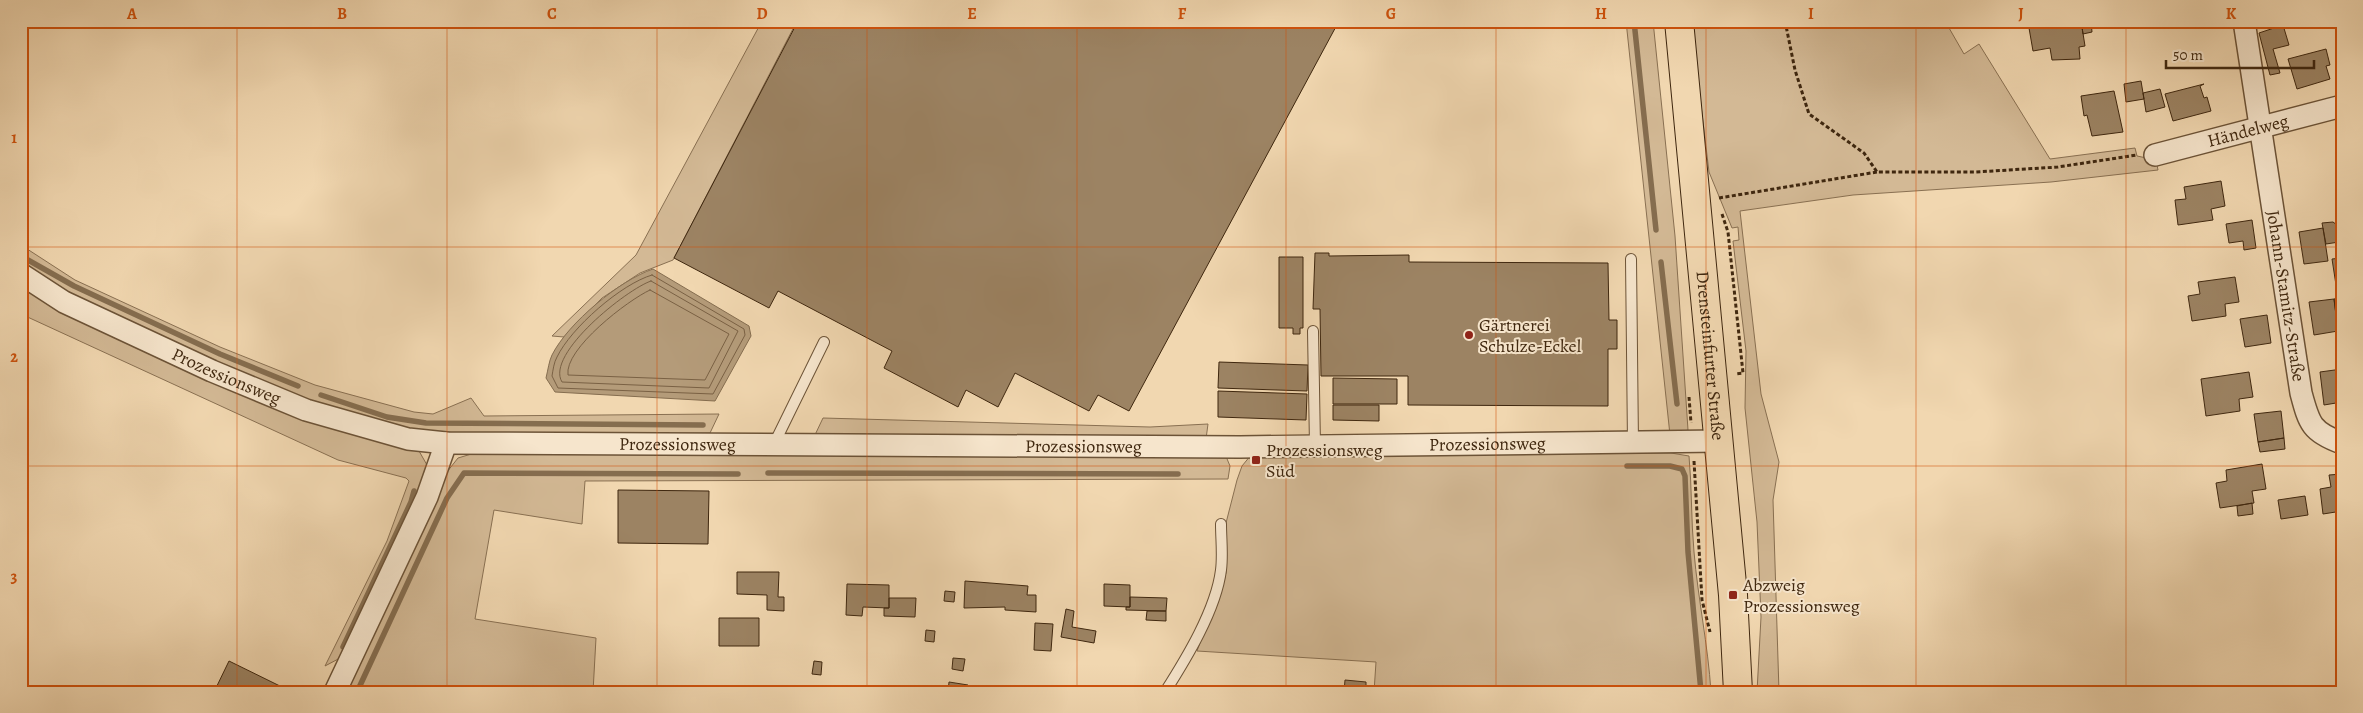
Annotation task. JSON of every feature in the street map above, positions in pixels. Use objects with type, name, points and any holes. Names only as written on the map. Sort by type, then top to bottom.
[{"type":"main road","name":"Drensteinfurter Straße","points":[[1679,21],[1733,595],[1738,692]]},
{"type":"street","name":"Johann-Stamitz-Straße","points":[[2244,21],[2301,393],[2308,420],[2323,436],[2342,443]]},
{"type":"street","name":"Händelweg","points":[[2155,155],[2342,106]]},
{"type":"street","name":"Prozessionsweg","points":[[21,274],[64,302],[212,371],[306,410],[408,439],[446,443],[1315,446],[1632,444],[1719,441]]},
{"type":"street","points":[[335,692],[427,497],[446,443]]},
{"type":"lane","points":[[1631,260],[1632,444]]},
{"type":"lane","points":[[1313,331],[1315,446]]},
{"type":"lane","points":[[773,445],[824,342]]},
{"type":"lane","points":[[1165,692],[1192,650],[1213,596],[1221,571],[1221,524]]},
{"type":"path","points":[[1785,21],[1795,70],[1809,114],[1864,153],[1877,172]]},
{"type":"path","points":[[1743,373],[1728,232],[1717,198],[1877,172],[1976,172],[2058,167],[2133,155],[2155,155]]},
{"type":"shaded area","points":[[762,21],[797,21],[673,260],[640,273],[602,298],[564,337],[552,336],[636,255]]},
{"type":"shaded area","points":[[1626,21],[1653,21],[1675,236],[1688,430],[1670,435]]},
{"type":"shaded area","points":[[1691,21],[1945,21],[1964,54],[1979,44],[2050,159],[2135,148],[2137,156],[2156,160],[2158,170],[2051,182],[1853,195],[1740,211],[1761,394],[1779,462],[1773,500],[1779,692],[1757,692],[1761,617],[1757,522],[1745,408],[1746,351],[1733,241],[1739,240],[1738,227],[1732,228],[1709,172]]},
{"type":"shaded area","points":[[21,245],[75,280],[220,347],[315,385],[414,412],[433,414],[471,398],[484,416],[719,414],[710,433],[478,436],[423,434],[311,404],[68,296],[21,267]]},
{"type":"shaded area","points":[[21,283],[404,448],[419,451],[427,465],[421,496],[342,657],[325,666],[387,541],[409,481],[406,478],[338,460],[21,314]]},
{"type":"shaded area","points":[[823,418],[1150,427],[1208,424],[1206,439],[814,437]]},
{"type":"shaded area","points":[[478,452],[1225,454],[1230,466],[1228,479],[585,481],[582,524],[494,510],[475,619],[596,638],[593,692],[342,692],[443,477],[458,458]]},
{"type":"shaded area","points":[[1671,453],[1689,456],[1694,552],[1711,692],[1374,692],[1376,662],[1197,651],[1226,573],[1226,523],[1242,466],[1251,455]]},
{"type":"water","points":[[653,269],[749,326],[751,336],[715,401],[555,392],[546,378],[549,363],[552,355],[570,330],[596,304],[626,283]]},
{"type":"building","points":[[798,21],[1339,21],[1129,411],[1098,395],[1089,411],[1015,373],[998,407],[966,390],[958,407],[884,368],[892,351],[778,291],[769,308],[674,258]]},
{"type":"building","points":[[2081,21],[2085,46],[2079,47],[2080,59],[2052,60],[2050,48],[2033,51],[2029,28]]},
{"type":"building","points":[[2081,21],[2091,21],[2092,32],[2083,34]]},
{"type":"building","points":[[2283,25],[2289,45],[2273,49],[2280,73],[2270,75],[2259,33]]},
{"type":"building","points":[[2326,49],[2330,65],[2326,66],[2330,79],[2297,89],[2288,59]]},
{"type":"building","points":[[2141,81],[2144,99],[2126,102],[2124,84]]},
{"type":"building","points":[[2204,84],[2200,86],[2204,98],[2207,97],[2211,111],[2173,121],[2165,94]]},
{"type":"building","points":[[2160,89],[2165,107],[2146,112],[2143,93]]},
{"type":"building","points":[[2114,91],[2123,132],[2092,136],[2087,115],[2084,116],[2081,96]]},
{"type":"building","points":[[2221,181],[2225,206],[2211,209],[2213,220],[2178,225],[2175,200],[2186,199],[2184,187]]},
{"type":"building","points":[[2252,220],[2256,248],[2244,250],[2243,241],[2229,243],[2226,224]]},
{"type":"building","points":[[2333,222],[2337,225],[2339,242],[2326,244],[2322,223]]},
{"type":"building","points":[[2323,228],[2328,261],[2304,264],[2299,232]]},
{"type":"building","name":"Gärtnerei Schulze-Eckel","points":[[1315,253],[1329,253],[1329,256],[1409,255],[1409,262],[1608,263],[1609,320],[1617,320],[1617,349],[1608,349],[1608,406],[1408,405],[1408,376],[1321,376],[1320,309],[1313,309]]},
{"type":"building","points":[[1279,257],[1303,257],[1303,328],[1300,328],[1300,334],[1293,334],[1293,328],[1279,328]]},
{"type":"building","points":[[2342,258],[2342,285],[2336,285],[2332,259]]},
{"type":"building","points":[[2235,277],[2239,302],[2225,304],[2226,316],[2192,321],[2188,296],[2200,294],[2198,282]]},
{"type":"building","points":[[2342,297],[2342,314],[2336,315],[2334,299]]},
{"type":"building","points":[[2334,299],[2338,331],[2314,335],[2309,302]]},
{"type":"building","points":[[2342,314],[2342,331],[2338,331],[2336,315]]},
{"type":"building","points":[[2267,315],[2271,343],[2245,347],[2240,319]]},
{"type":"building","points":[[1219,362],[1308,365],[1307,391],[1218,388]]},
{"type":"building","points":[[2342,369],[2342,402],[2324,405],[2320,372]]},
{"type":"building","points":[[2249,372],[2253,397],[2239,399],[2240,411],[2206,416],[2201,379]]},
{"type":"building","points":[[1333,378],[1397,379],[1397,404],[1333,404]]},
{"type":"building","points":[[1218,391],[1307,394],[1306,420],[1218,417]]},
{"type":"building","points":[[1333,405],[1379,405],[1379,421],[1333,420]]},
{"type":"building","points":[[2281,411],[2284,438],[2258,442],[2254,414]]},
{"type":"building","points":[[2284,438],[2285,449],[2260,452],[2258,442]]},
{"type":"building","points":[[2262,464],[2266,489],[2252,491],[2254,503],[2220,508],[2216,483],[2227,481],[2226,470]]},
{"type":"building","points":[[2342,474],[2342,511],[2323,514],[2320,489],[2331,487],[2329,475]]},
{"type":"building","points":[[618,490],[709,491],[708,544],[618,543]]},
{"type":"building","points":[[2305,496],[2308,515],[2281,519],[2278,500]]},
{"type":"building","points":[[2252,503],[2253,514],[2238,516],[2237,506]]},
{"type":"building","points":[[737,572],[779,572],[778,597],[784,597],[784,611],[767,610],[767,595],[737,594]]},
{"type":"building","points":[[965,581],[1028,586],[1027,595],[1036,595],[1036,612],[1005,610],[1005,607],[964,608]]},
{"type":"building","points":[[847,584],[889,585],[889,608],[863,607],[862,616],[846,615]]},
{"type":"building","points":[[1104,584],[1130,585],[1130,607],[1104,606]]},
{"type":"building","points":[[945,591],[955,592],[954,602],[944,601]]},
{"type":"building","points":[[1130,597],[1167,598],[1166,611],[1126,610],[1126,607],[1130,607]]},
{"type":"building","points":[[889,598],[916,598],[915,617],[884,616],[884,608],[889,608]]},
{"type":"building","points":[[1066,609],[1074,611],[1072,627],[1096,631],[1094,643],[1061,637]]},
{"type":"building","points":[[1147,611],[1166,611],[1166,621],[1146,620]]},
{"type":"building","points":[[719,618],[759,618],[759,646],[719,646]]},
{"type":"building","points":[[1035,623],[1053,624],[1051,651],[1034,650]]},
{"type":"building","points":[[926,630],[935,631],[934,642],[925,641]]},
{"type":"building","points":[[953,658],[965,659],[963,671],[952,669]]},
{"type":"building","points":[[229,661],[284,688],[283,692],[214,692]]},
{"type":"building","points":[[814,661],[822,662],[821,675],[812,674]]},
{"type":"building","points":[[1345,680],[1366,682],[1366,692],[1344,692]]},
{"type":"building","points":[[949,682],[968,685],[967,692],[948,692]]},
{"type":"waterway","points":[[1634,21],[1656,230]]},
{"type":"waterway","points":[[21,256],[74,286],[220,354],[298,386]]},
{"type":"waterway","points":[[1661,262],[1677,404]]},
{"type":"waterway","points":[[321,395],[387,417],[426,423],[703,425]]},
{"type":"waterway","points":[[1627,466],[1670,466],[1682,469],[1685,476],[1688,552],[1701,692]]},
{"type":"waterway","points":[[357,692],[447,498],[464,473],[738,474]]},
{"type":"waterway","points":[[768,473],[1178,474]]},
{"type":"waterway","points":[[343,647],[411,502],[414,491]]},
{"type":"place","name":"Gärtnerei Schulze-Eckel","points":[[1469,335]]},
{"type":"place","name":"Prozessionsweg Süd","points":[[1256,460]]},
{"type":"place","name":"Abzweig Prozessionsweg","points":[[1733,595]]}]
